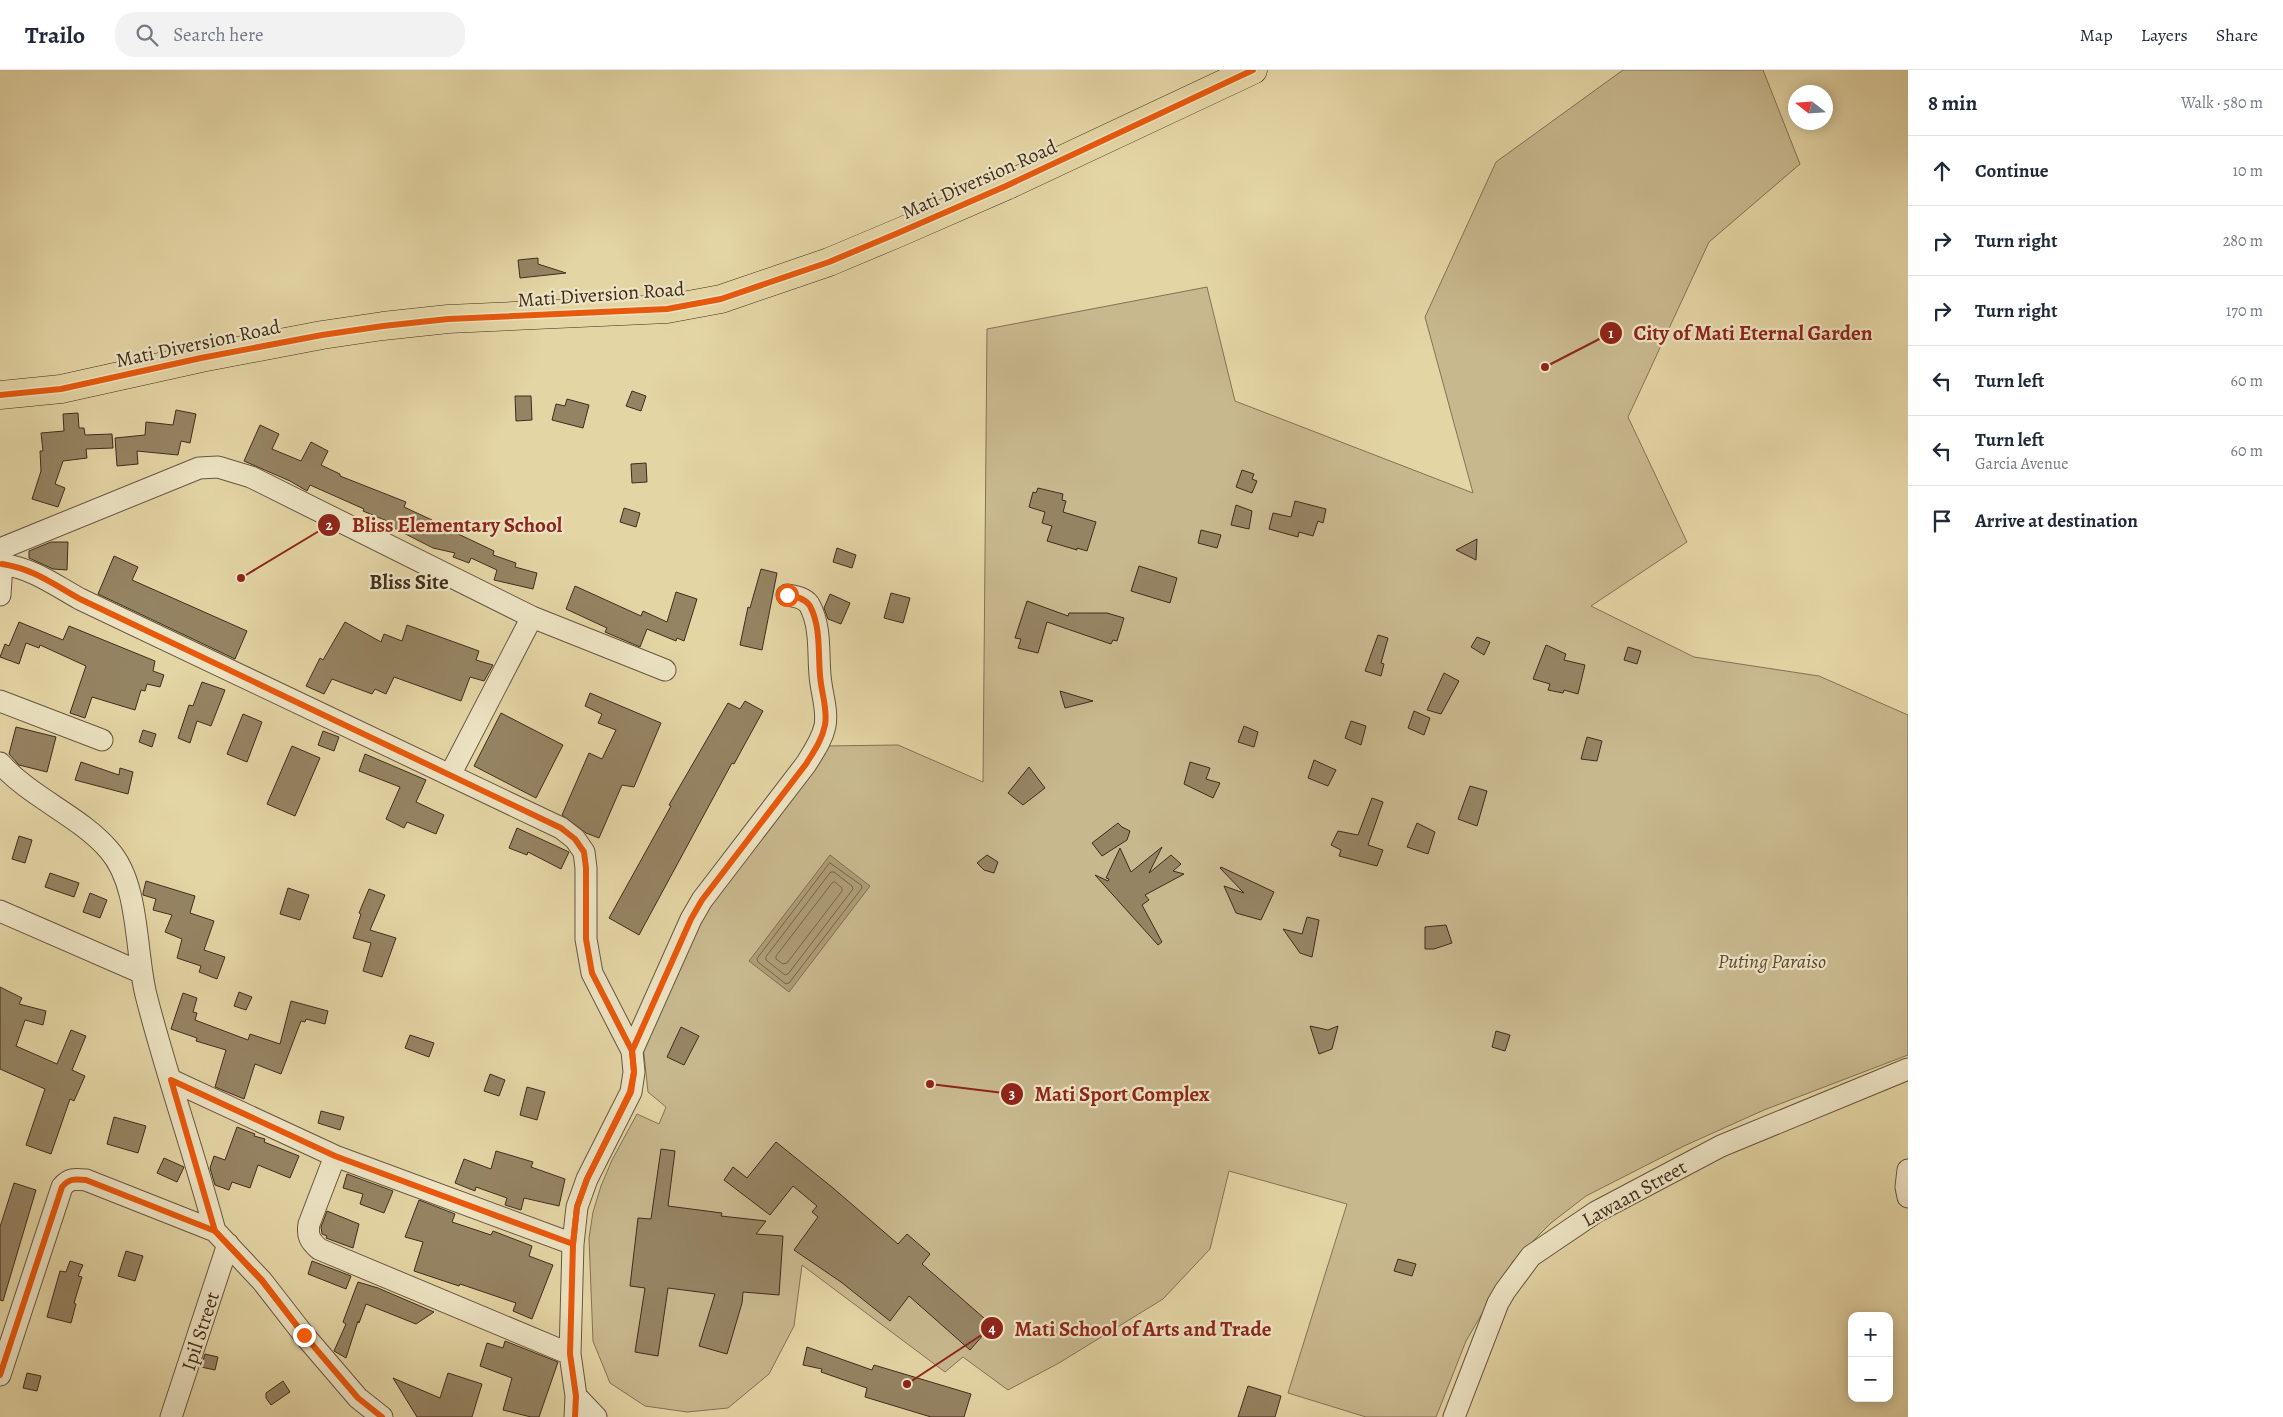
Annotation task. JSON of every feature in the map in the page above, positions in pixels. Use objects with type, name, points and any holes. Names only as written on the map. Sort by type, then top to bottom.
[{"type":"highway","name":"Mati Diversion Road","points":[[0,395],[61,389],[247,349],[383,326],[448,319],[667,309],[721,299],[829,262],[925,221],[1162,114],[1253,70]]},
{"type":"street","points":[[1,554],[199,468],[218,467],[251,477],[532,617],[665,670]]},
{"type":"street","points":[[0,595],[1,554]]},
{"type":"street","points":[[1,554],[22,568],[44,577],[80,600],[561,828],[575,839],[584,852],[586,868],[586,938],[592,973],[632,1051],[634,1072],[630,1092],[587,1179],[577,1207],[573,1244],[570,1354],[576,1396],[575,1417]]},
{"type":"street","points":[[632,1051],[691,919],[702,900],[806,764],[821,740],[825,715],[820,676],[818,633],[810,607],[805,601],[796,596],[787,595]]},
{"type":"street","points":[[450,775],[532,617]]},
{"type":"street","points":[[0,701],[102,740]]},
{"type":"street","points":[[0,762],[17,781],[84,828],[110,850],[123,872],[135,916],[146,994],[171,1080],[222,1238]]},
{"type":"street","points":[[0,911],[142,973]]},
{"type":"street","name":"Lawaan Street","points":[[1454,1417],[1478,1352],[1502,1297],[1531,1256],[1596,1212],[1721,1146],[1908,1069]]},
{"type":"street","points":[[171,1080],[335,1156],[573,1244]]},
{"type":"street","points":[[335,1156],[309,1224],[308,1235],[311,1242],[319,1249],[570,1354]]},
{"type":"street","points":[[1908,1170],[1906,1187],[1908,1196]]},
{"type":"street","points":[[0,1375],[62,1187],[66,1182],[74,1179],[86,1180],[222,1238],[262,1280],[304,1335],[355,1408],[382,1417]]},
{"type":"street","name":"Ipil Street","points":[[171,1417],[222,1238]]},
{"type":"street","points":[[576,1396],[596,1417]]},
{"type":"green space","name":"Puting Paraiso","points":[[1623,70],[1763,70],[1800,164],[1709,242],[1628,417],[1687,542],[1591,606],[1694,657],[1819,676],[1908,715],[1908,1055],[1764,1110],[1684,1146],[1586,1196],[1551,1223],[1513,1261],[1466,1341],[1436,1417],[1366,1417],[1288,1393],[1347,1204],[1229,1171],[1210,1249],[1163,1299],[1059,1363],[1008,1390],[963,1357],[945,1372],[802,1265],[794,1326],[769,1374],[728,1408],[687,1412],[645,1406],[610,1383],[593,1341],[589,1238],[593,1212],[612,1160],[637,1114],[659,1124],[666,1107],[648,1092],[643,1045],[696,925],[823,746],[898,745],[983,782],[987,329],[1207,287],[1235,401],[1473,493],[1425,317],[1496,162]]},
{"type":"water","points":[[830,855],[870,886],[789,992],[749,961]]},
{"type":"building","points":[[538,258],[538,264],[566,273],[520,278],[518,260]]},
{"type":"building","points":[[632,391],[646,396],[641,411],[626,406]]},
{"type":"building","points":[[515,396],[531,396],[532,420],[516,421]]},
{"type":"building","points":[[567,399],[589,405],[583,428],[552,420],[556,404],[565,406]]},
{"type":"building","points":[[176,410],[196,414],[190,443],[181,441],[178,455],[137,451],[138,464],[117,466],[115,438],[145,435],[146,422],[173,425]]},
{"type":"building","points":[[78,413],[79,428],[84,428],[85,435],[112,434],[113,448],[86,449],[87,458],[63,461],[55,484],[65,488],[58,507],[32,499],[41,471],[40,451],[43,451],[41,433],[64,431],[63,414]]},
{"type":"building","points":[[260,425],[279,434],[272,449],[301,461],[311,442],[328,451],[321,465],[340,474],[340,476],[406,502],[404,507],[432,520],[430,525],[454,532],[494,551],[493,555],[516,563],[515,567],[537,573],[533,589],[494,580],[497,570],[471,558],[469,563],[453,557],[455,553],[433,548],[386,524],[387,521],[363,511],[364,509],[310,485],[307,491],[290,481],[244,461]]},
{"type":"building","points":[[646,463],[647,482],[632,483],[631,464]]},
{"type":"building","points":[[1242,470],[1254,474],[1252,479],[1257,481],[1252,493],[1236,487]]},
{"type":"building","points":[[1038,488],[1063,494],[1062,500],[1066,501],[1063,512],[1096,522],[1087,551],[1047,541],[1052,526],[1042,523],[1045,512],[1029,507],[1033,492],[1036,493]]},
{"type":"building","points":[[1295,501],[1326,509],[1323,523],[1318,521],[1313,536],[1299,532],[1298,537],[1269,529],[1273,513],[1291,517]]},
{"type":"building","points":[[1236,505],[1252,511],[1249,529],[1231,525]]},
{"type":"building","points":[[624,508],[640,513],[636,527],[620,522]]},
{"type":"building","points":[[1201,530],[1221,535],[1217,548],[1198,543]]},
{"type":"building","points":[[1477,539],[1476,560],[1456,550]]},
{"type":"building","points":[[51,542],[68,542],[67,570],[53,569],[29,558],[29,551]]},
{"type":"building","points":[[837,548],[856,555],[852,568],[833,562]]},
{"type":"building","points":[[114,556],[138,567],[132,580],[247,631],[235,659],[98,594]]},
{"type":"building","points":[[1139,566],[1177,578],[1170,603],[1131,591]]},
{"type":"building","points":[[761,569],[777,573],[762,650],[740,645],[748,607],[750,608]]},
{"type":"building","points":[[575,586],[641,616],[643,611],[667,622],[676,592],[697,599],[684,641],[677,638],[676,641],[647,629],[640,647],[605,632],[607,628],[566,609]]},
{"type":"building","points":[[891,593],[910,598],[903,623],[884,618]]},
{"type":"building","points":[[830,594],[850,603],[841,624],[828,619],[824,608]]},
{"type":"building","points":[[1027,601],[1068,616],[1069,613],[1107,613],[1124,618],[1117,641],[1113,640],[1111,644],[1047,622],[1038,653],[1018,648],[1021,639],[1015,638]]},
{"type":"building","points":[[19,622],[63,640],[69,626],[155,661],[153,671],[164,675],[160,687],[147,684],[145,691],[141,690],[135,710],[92,697],[85,718],[70,713],[86,666],[40,645],[39,648],[26,643],[19,664],[0,657],[5,644],[9,646]]},
{"type":"building","points":[[345,622],[381,642],[384,634],[402,641],[407,625],[479,651],[476,660],[493,665],[484,681],[470,677],[461,701],[394,677],[386,694],[375,689],[372,694],[332,679],[324,694],[306,686],[320,658],[323,660]]},
{"type":"building","points":[[1378,635],[1388,638],[1381,663],[1384,664],[1381,676],[1365,671]]},
{"type":"building","points":[[1477,637],[1490,642],[1484,655],[1471,647]]},
{"type":"building","points":[[1546,645],[1566,654],[1564,660],[1585,665],[1578,694],[1564,690],[1563,693],[1548,690],[1550,684],[1533,679]]},
{"type":"building","points":[[1628,647],[1641,651],[1637,664],[1624,660]]},
{"type":"building","points":[[1444,673],[1459,681],[1441,714],[1427,710]]},
{"type":"building","points":[[202,682],[225,690],[211,726],[197,721],[190,743],[178,738],[189,705],[193,706]]},
{"type":"building","points":[[1060,691],[1093,701],[1065,708]]},
{"type":"building","points":[[590,693],[661,723],[634,787],[622,785],[599,838],[586,833],[562,815],[589,753],[602,759],[616,730],[598,723],[602,714],[585,706]]},
{"type":"building","points":[[745,701],[763,711],[734,764],[732,763],[639,935],[609,918],[671,806],[669,805],[728,703],[740,709]]},
{"type":"building","points":[[1414,711],[1430,718],[1424,735],[1408,728]]},
{"type":"building","points":[[501,713],[563,745],[536,798],[474,766]]},
{"type":"building","points":[[243,714],[262,722],[247,762],[227,754]]},
{"type":"building","points":[[1351,721],[1366,726],[1361,745],[1345,738]]},
{"type":"building","points":[[1244,726],[1258,732],[1254,747],[1238,742]]},
{"type":"building","points":[[16,727],[56,737],[47,772],[19,765],[9,754]]},
{"type":"building","points":[[143,730],[156,734],[152,747],[139,742]]},
{"type":"building","points":[[323,731],[339,737],[334,751],[318,745]]},
{"type":"building","points":[[1587,737],[1602,741],[1597,761],[1581,759]]},
{"type":"building","points":[[292,746],[320,758],[295,816],[267,804]]},
{"type":"building","points":[[365,754],[426,780],[416,802],[444,815],[436,834],[407,822],[404,828],[386,819],[400,787],[359,771]]},
{"type":"building","points":[[1314,760],[1336,770],[1328,786],[1308,778]]},
{"type":"building","points":[[81,762],[119,775],[120,768],[133,772],[128,794],[75,780]]},
{"type":"building","points":[[1190,762],[1210,768],[1206,779],[1220,783],[1213,798],[1184,784]]},
{"type":"building","points":[[1029,767],[1045,788],[1023,805],[1008,793]]},
{"type":"building","points":[[1470,786],[1487,791],[1477,826],[1458,819]]},
{"type":"building","points":[[1372,798],[1383,802],[1368,845],[1383,850],[1377,866],[1339,856],[1341,850],[1331,845],[1338,831],[1358,835]]},
{"type":"building","points":[[1118,823],[1130,831],[1127,840],[1102,856],[1092,843]]},
{"type":"building","points":[[1417,823],[1435,832],[1428,854],[1407,847]]},
{"type":"building","points":[[517,828],[569,852],[561,869],[528,852],[527,855],[509,848]]},
{"type":"building","points":[[19,836],[32,840],[25,863],[12,859]]},
{"type":"building","points":[[1162,847],[1149,873],[1171,855],[1181,864],[1173,871],[1184,874],[1145,895],[1149,900],[1142,905],[1162,942],[1158,945],[1095,875],[1108,881],[1109,879],[1106,878],[1120,848],[1131,872]]},
{"type":"building","points":[[987,855],[998,862],[994,873],[984,870],[977,863]]},
{"type":"building","points":[[1221,867],[1274,892],[1261,920],[1236,913],[1224,886],[1244,893]]},
{"type":"building","points":[[50,873],[79,883],[74,897],[45,887]]},
{"type":"building","points":[[146,881],[195,896],[190,913],[214,921],[204,950],[225,957],[217,979],[199,972],[201,966],[177,958],[182,939],[165,932],[172,915],[153,910],[156,899],[143,895]]},
{"type":"building","points":[[288,888],[309,895],[300,920],[280,914]]},
{"type":"building","points":[[369,889],[385,895],[370,930],[396,938],[382,977],[363,971],[371,943],[353,938],[361,914],[359,913]]},
{"type":"building","points":[[90,893],[107,900],[100,918],[83,912]]},
{"type":"building","points":[[1307,917],[1319,920],[1312,957],[1300,953],[1283,929],[1302,934]]},
{"type":"building","points":[[1446,925],[1452,943],[1434,949],[1425,949],[1425,927]]},
{"type":"building","points":[[0,987],[22,998],[19,1004],[46,1011],[43,1025],[25,1020],[16,1046],[57,1064],[71,1030],[86,1036],[72,1070],[85,1076],[74,1101],[70,1099],[51,1154],[26,1145],[45,1089],[0,1069]]},
{"type":"building","points":[[239,992],[252,997],[246,1010],[234,1006]]},
{"type":"building","points":[[183,993],[197,998],[193,1012],[197,1013],[195,1020],[248,1040],[250,1034],[280,1044],[291,1001],[328,1011],[325,1024],[306,1019],[305,1022],[301,1021],[281,1074],[255,1064],[244,1099],[215,1087],[226,1050],[196,1041],[197,1038],[171,1029]]},
{"type":"building","points":[[1310,1026],[1328,1030],[1338,1026],[1332,1049],[1319,1054]]},
{"type":"building","points":[[681,1027],[699,1036],[684,1065],[667,1057]]},
{"type":"building","points":[[1496,1031],[1510,1035],[1505,1051],[1492,1047]]},
{"type":"building","points":[[410,1035],[434,1043],[429,1057],[405,1048]]},
{"type":"building","points":[[490,1074],[505,1080],[499,1096],[484,1091]]},
{"type":"building","points":[[527,1087],[545,1092],[537,1120],[520,1115]]},
{"type":"building","points":[[321,1111],[344,1117],[340,1130],[318,1123]]},
{"type":"building","points":[[114,1117],[146,1126],[138,1153],[107,1144]]},
{"type":"building","points":[[237,1127],[255,1134],[254,1136],[265,1139],[264,1142],[299,1156],[290,1178],[258,1165],[250,1188],[232,1182],[229,1190],[215,1185],[210,1168],[214,1156],[225,1160]]},
{"type":"building","points":[[776,1142],[898,1244],[907,1234],[930,1254],[922,1264],[992,1325],[970,1350],[909,1296],[890,1321],[841,1282],[794,1250],[818,1217],[812,1212],[817,1206],[793,1186],[770,1215],[724,1180],[733,1167],[747,1178]]},
{"type":"building","points":[[661,1149],[675,1151],[668,1206],[722,1213],[721,1216],[766,1221],[756,1234],[783,1236],[779,1295],[743,1292],[742,1303],[727,1354],[699,1346],[715,1294],[668,1288],[658,1356],[635,1352],[645,1288],[630,1286],[638,1218],[651,1219]]},
{"type":"building","points":[[496,1151],[533,1162],[531,1167],[565,1179],[559,1206],[524,1198],[521,1210],[505,1205],[507,1198],[476,1187],[475,1191],[455,1183],[464,1159],[491,1169]]},
{"type":"building","points":[[164,1158],[184,1167],[177,1182],[157,1173]]},
{"type":"building","points":[[347,1174],[393,1191],[384,1213],[360,1204],[363,1194],[343,1188]]},
{"type":"building","points":[[14,1183],[36,1190],[3,1301],[0,1300],[0,1227]]},
{"type":"building","points":[[419,1200],[455,1214],[452,1222],[491,1235],[493,1231],[532,1246],[529,1256],[553,1265],[532,1319],[513,1311],[516,1303],[414,1271],[423,1242],[405,1237]]},
{"type":"building","points":[[327,1211],[359,1224],[353,1248],[326,1238],[327,1236],[322,1234],[321,1227]]},
{"type":"building","points":[[126,1251],[143,1256],[135,1281],[118,1276]]},
{"type":"building","points":[[1398,1259],[1416,1264],[1412,1276],[1394,1271]]},
{"type":"building","points":[[70,1261],[83,1265],[78,1276],[82,1277],[74,1303],[76,1304],[71,1323],[47,1317],[60,1271],[66,1272]]},
{"type":"building","points":[[312,1261],[351,1276],[346,1289],[308,1274]]},
{"type":"building","points":[[358,1282],[378,1288],[434,1312],[416,1324],[366,1304],[359,1323],[358,1321],[346,1358],[334,1351],[346,1324],[343,1322]]},
{"type":"building","points":[[505,1341],[558,1362],[539,1417],[531,1417],[503,1410],[512,1378],[480,1366],[487,1343],[503,1348]]},
{"type":"building","points":[[807,1347],[872,1370],[874,1365],[971,1394],[964,1417],[931,1417],[865,1397],[867,1388],[821,1372],[822,1369],[803,1365]]},
{"type":"building","points":[[205,1354],[218,1357],[215,1370],[201,1367]]},
{"type":"building","points":[[27,1373],[41,1376],[37,1391],[23,1388]]},
{"type":"building","points":[[448,1373],[482,1384],[472,1417],[417,1417],[393,1378],[440,1398]]},
{"type":"building","points":[[283,1381],[290,1392],[271,1405],[266,1398],[266,1393]]},
{"type":"building","points":[[1248,1386],[1281,1396],[1275,1417],[1238,1417]]},
{"type":"cycle path","points":[[0,395],[61,389],[201,358],[322,335],[383,326],[448,319],[667,309],[721,299],[829,262],[898,233],[1006,186],[1253,70]]},
{"type":"cycle path","points":[[2,564],[34,573],[80,599],[561,828],[575,839],[584,852],[586,868],[586,939],[592,973],[632,1051],[634,1072],[631,1092],[587,1179],[577,1207],[573,1244],[570,1354],[576,1396],[575,1417]]},
{"type":"cycle path","points":[[0,1375],[62,1187],[76,1179],[86,1180],[215,1231],[262,1281],[304,1335],[358,1398],[382,1417]]},
{"type":"place","name":"City of Mati Eternal Garden","points":[[1545,367]]},
{"type":"place","name":"Bliss Elementary School","points":[[241,578]]},
{"type":"place","name":"Mati Sport Complex","points":[[930,1084]]},
{"type":"place","name":"Mati School of Arts and Trade","points":[[907,1384]]},
{"type":"district","name":"Bliss Site","points":[[409,582]]},
{"type":"route","points":[[304,1335],[262,1280],[215,1231],[171,1080],[335,1156],[573,1244],[577,1207],[587,1179],[630,1092],[634,1072],[632,1051],[675,951],[702,900],[806,764],[821,740],[825,724],[825,706],[820,676],[818,633],[810,607],[805,601],[796,596],[787,595]]}]
